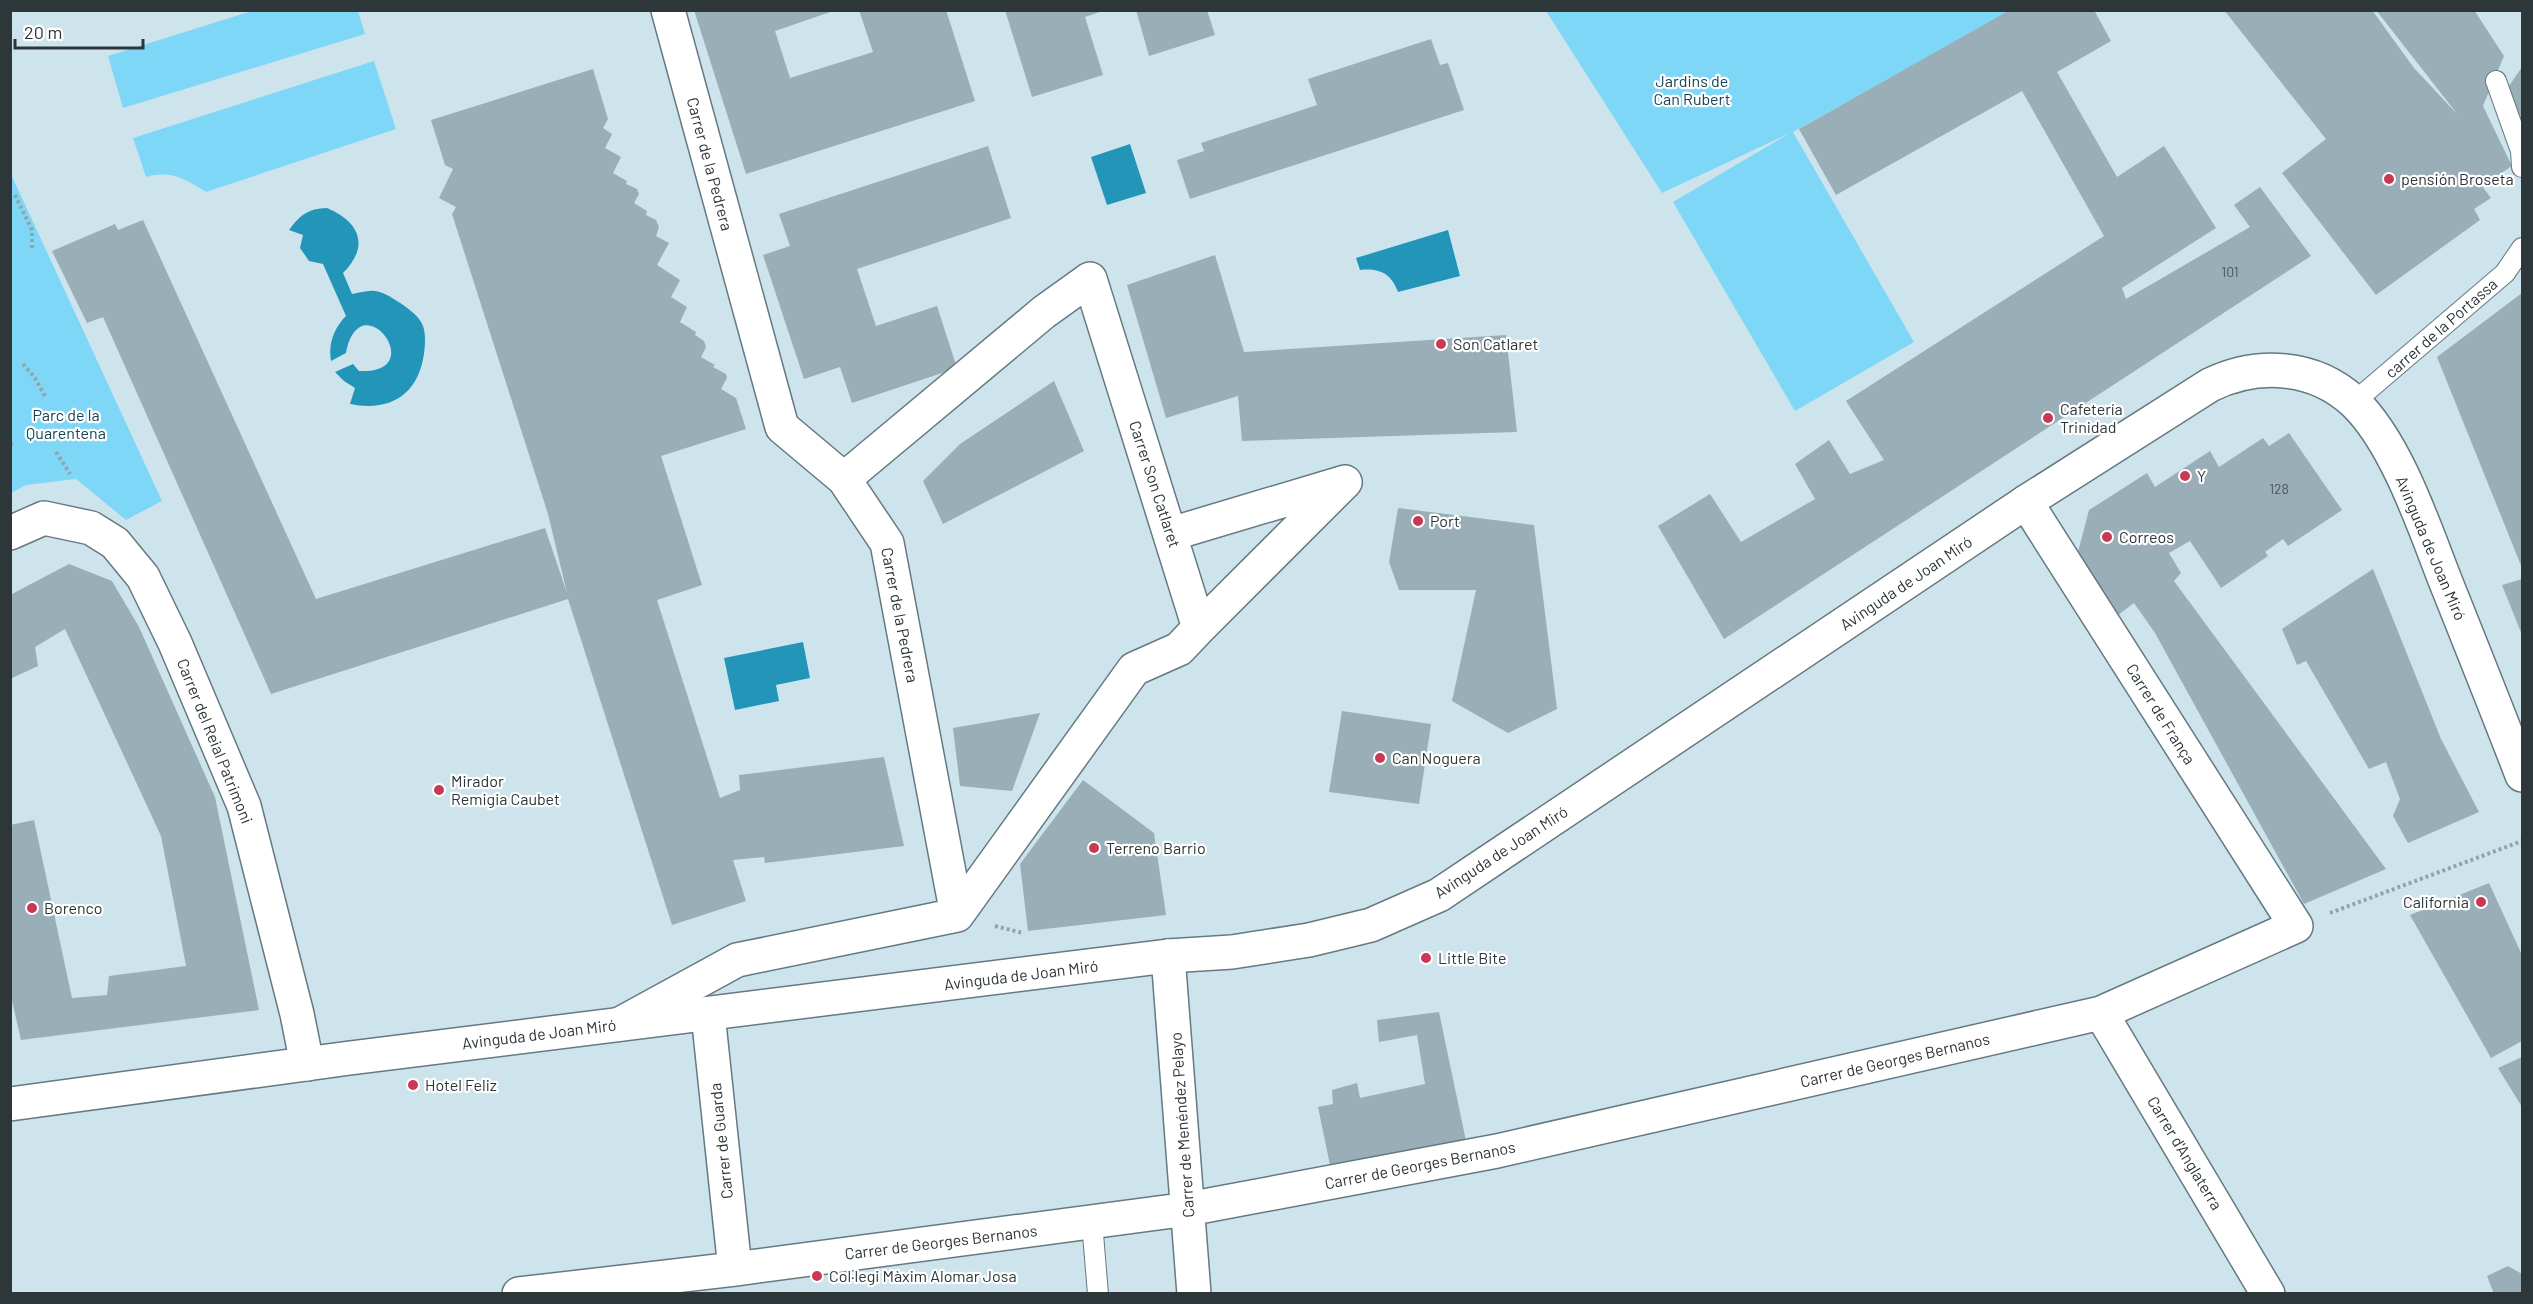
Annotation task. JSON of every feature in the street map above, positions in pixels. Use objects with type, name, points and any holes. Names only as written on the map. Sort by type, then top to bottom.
[{"type":"street","name":"Carrer de la Pedrera","points":[[668,10],[782,427],[844,479],[886,543],[957,915]]},
{"type":"street","name":"Carrer Son Catlaret","points":[[844,479],[1044,312],[1090,279],[1199,628]]},
{"type":"street","name":"Avinguda de Joan Miró","points":[[10,1104],[620,1024],[1168,956],[1232,952],[1309,940],[1371,925],[1439,895],[2026,501],[2210,385],[2228,376],[2270,369],[2294,372],[2324,380],[2354,402],[2383,441],[2411,493],[2523,775]]},
{"type":"street","points":[[620,1024],[737,960],[957,915],[1134,669],[1179,649],[1345,482],[1171,534]]},
{"type":"street","name":"Carrer de França","points":[[2026,501],[2296,926]]},
{"type":"street","name":"Carrer del Reial Patrimoni","points":[[10,533],[44,518],[92,528],[115,543],[143,577],[175,643],[244,806],[297,1014],[307,1064]]},
{"type":"street","name":"Carrer de Georges Bernanos","points":[[519,1293],[735,1269],[1188,1209],[1497,1151],[2101,1013],[2296,926]]},
{"type":"street","name":"Carrer de Menéndez Pelayo","points":[[1168,956],[1194,1293]]},
{"type":"street","name":"Carrer d'Anglaterra","points":[[2101,1013],[2268,1293]]},
{"type":"street","name":"Carrer de Guarda","points":[[708,1014],[735,1269]]},
{"type":"lane","points":[[2496,81],[2521,152],[2523,166]]},
{"type":"lane","name":"carrer de la Portassa","points":[[2354,402],[2505,273],[2523,248]]},
{"type":"lane","points":[[1092,1222],[1098,1293]]},
{"type":"path","points":[[15,195],[32,230],[32,248]]},
{"type":"path","points":[[23,364],[35,378],[46,398]]},
{"type":"path","points":[[56,452],[70,474]]},
{"type":"path","points":[[2296,926],[2523,841]]},
{"type":"green space","points":[[255,10],[358,11],[365,34],[123,108],[108,56]]},
{"type":"green space","name":"Jardins de Can Rubert","points":[[1546,11],[2010,11],[1793,132],[1914,342],[1795,411],[1673,202],[1790,133],[1662,193]]},
{"type":"green space","points":[[374,61],[396,129],[206,192],[170,175],[146,177],[133,138]]},
{"type":"green space","name":"Parc de la Quarentena","points":[[10,172],[162,501],[126,520],[76,479],[26,485],[11,493]]},
{"type":"shaded area","points":[[1130,144],[1146,193],[1107,205],[1091,157]]},
{"type":"shaded area","points":[[327,208],[347,220],[358,236],[357,253],[343,273],[352,294],[372,291],[384,294],[412,312],[423,326],[424,354],[416,380],[400,397],[389,403],[364,406],[350,404],[355,388],[335,372],[353,364],[359,371],[380,368],[390,360],[391,348],[385,336],[376,328],[364,326],[354,333],[346,353],[331,361],[330,348],[333,337],[346,316],[323,264],[309,261],[300,248],[303,235],[289,230],[305,213]]},
{"type":"shaded area","points":[[1448,230],[1460,276],[1398,292],[1392,280],[1384,273],[1360,270],[1356,258]]},
{"type":"shaded area","points":[[803,642],[810,678],[776,685],[779,701],[735,710],[724,658]]},
{"type":"building","points":[[694,10],[836,10],[775,31],[790,78],[873,52],[859,10],[946,10],[975,101],[746,174]]},
{"type":"building","points":[[1005,10],[1105,10],[1085,17],[1103,75],[1032,97]]},
{"type":"building","points":[[1136,10],[1207,10],[1215,35],[1149,56]]},
{"type":"building","points":[[2010,10],[2094,10],[2111,41],[2057,72],[2117,177],[2164,146],[2216,228],[2122,288],[2126,299],[2250,227],[2234,205],[2260,187],[2311,256],[1724,639],[1658,526],[1710,494],[1741,542],[1815,499],[1795,464],[1829,440],[1850,474],[1884,460],[1846,401],[2104,236],[2022,91],[1836,195],[1799,129]]},
{"type":"building","points":[[2224,10],[2372,10],[2414,68],[2458,115],[2376,10],[2474,10],[2504,56],[2483,106],[2512,166],[2482,186],[2491,198],[2474,209],[2480,220],[2376,295],[2282,173],[2326,139]]},
{"type":"building","points":[[1431,39],[1440,65],[1448,63],[1464,110],[1190,199],[1177,160],[1204,151],[1201,143],[1317,105],[1308,79]]},
{"type":"building","points":[[2522,67],[2522,153],[2502,96]]},
{"type":"building","points":[[593,69],[608,119],[603,128],[612,134],[605,148],[621,157],[613,173],[627,181],[626,184],[637,189],[639,194],[634,203],[647,211],[646,215],[656,220],[659,227],[656,236],[669,243],[657,265],[680,280],[671,297],[687,307],[680,322],[696,332],[695,335],[704,341],[706,347],[701,357],[726,374],[727,378],[721,389],[736,398],[746,429],[661,456],[702,585],[657,600],[720,798],[740,790],[739,775],[884,757],[904,846],[765,863],[764,857],[733,860],[746,901],[672,925],[568,599],[271,694],[103,317],[87,323],[52,251],[115,224],[118,230],[143,220],[316,599],[545,528],[567,593],[548,514],[452,214],[456,207],[439,198],[453,169],[445,165],[431,120]]},
{"type":"building","points":[[988,146],[1011,218],[857,269],[876,326],[937,306],[957,368],[852,403],[840,367],[804,379],[763,255],[790,246],[779,214]]},
{"type":"building","name":"Son Catlaret","points":[[1215,255],[1244,352],[1506,335],[1517,432],[1242,441],[1238,396],[1166,418],[1127,285]]},
{"type":"building","points":[[2522,293],[2522,568],[2437,357]]},
{"type":"building","points":[[1054,381],[1084,451],[943,524],[923,481],[960,444]]},
{"type":"building","points":[[2289,433],[2342,510],[2288,546],[2283,539],[2265,552],[2268,556],[2221,588],[2190,541],[2169,553],[2181,573],[2174,581],[2386,869],[2304,904],[2155,633],[2134,603],[2118,615],[2078,552],[2089,510],[2147,473],[2155,487],[2210,451],[2219,467],[2263,438],[2269,446]]},
{"type":"building","points":[[1398,508],[1534,525],[1557,709],[1508,733],[1452,701],[1476,590],[1399,590],[1389,562]]},
{"type":"building","points":[[69,564],[112,581],[139,627],[215,797],[259,1010],[21,1040],[10,992],[10,825],[34,820],[72,998],[107,995],[109,976],[186,966],[161,836],[65,629],[35,647],[38,666],[10,679],[10,595]]},
{"type":"building","points":[[2373,569],[2441,739],[2479,812],[2408,843],[2393,816],[2400,799],[2386,762],[2369,769],[2306,661],[2297,665],[2282,629]]},
{"type":"building","points":[[2522,579],[2522,635],[2502,585]]},
{"type":"building","name":"Can Noguera","points":[[1342,711],[1431,724],[1419,804],[1329,792]]},
{"type":"building","points":[[1040,713],[1012,791],[960,786],[953,728]]},
{"type":"building","name":"Terreno Barrio","points":[[1083,780],[1154,833],[1166,915],[1028,931],[1020,864]]},
{"type":"building","points":[[2489,883],[2522,955],[2522,1041],[2491,1058],[2410,915]]},
{"type":"building","points":[[1439,1012],[1466,1141],[1331,1170],[1318,1107],[1333,1104],[1332,1090],[1357,1083],[1360,1098],[1425,1084],[1417,1035],[1379,1042],[1377,1020]]},
{"type":"building","points":[[2522,1057],[2522,1107],[2498,1068]]},
{"type":"building","points":[[2508,1266],[2522,1274],[2522,1294],[2494,1294],[2487,1276]]},
{"type":"place","name":"pensión Broseta","points":[[2389,179]]},
{"type":"place","name":"Son Catlaret","points":[[1441,344]]},
{"type":"place","name":"Cafetería Trinidad","points":[[2048,418]]},
{"type":"place","name":"Y","points":[[2185,476]]},
{"type":"place","name":"Port","points":[[1418,521]]},
{"type":"place","name":"Correos","points":[[2107,537]]},
{"type":"place","name":"Can Noguera","points":[[1380,758]]},
{"type":"place","name":"Mirador Remigia Caubet","points":[[439,790]]},
{"type":"place","name":"Terreno Barrio","points":[[1094,848]]},
{"type":"place","name":"California","points":[[2481,902]]},
{"type":"place","name":"Borenco","points":[[32,908]]},
{"type":"place","name":"Little Bite","points":[[1426,958]]},
{"type":"place","name":"Hotel Feliz","points":[[413,1085]]},
{"type":"place","name":"Col·legi Màxim Alomar Josa","points":[[817,1276]]}]
